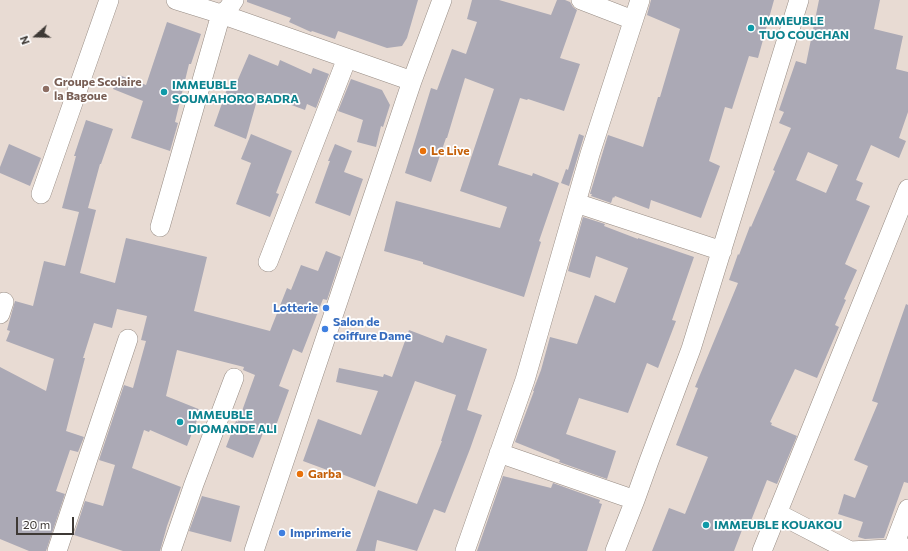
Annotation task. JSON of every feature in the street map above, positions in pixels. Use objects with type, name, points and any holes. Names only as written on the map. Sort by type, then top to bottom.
[{"type":"street","points":[[40,194],[109,0]]},
{"type":"street","points":[[176,0],[221,14],[412,81]]},
{"type":"street","points":[[160,227],[221,14],[228,9],[234,0]]},
{"type":"street","points":[[254,551],[412,81],[442,0]]},
{"type":"street","points":[[581,0],[633,20]]},
{"type":"street","points":[[465,551],[525,380],[590,154],[640,0]]},
{"type":"street","points":[[615,551],[691,349],[799,0]]},
{"type":"street","points":[[268,262],[347,58]]},
{"type":"street","points":[[762,551],[908,189]]},
{"type":"street","points":[[576,203],[722,251]]},
{"type":"street","points":[[57,551],[128,339]]},
{"type":"street","points":[[171,551],[194,484],[234,378]]},
{"type":"street","points":[[499,453],[635,500]]},
{"type":"street","points":[[777,513],[850,551],[900,548],[908,509]]},
{"type":"building","points":[[247,0],[418,0],[407,38],[402,46],[387,48],[338,31],[335,39],[312,31],[311,32],[289,22],[291,18],[247,2]]},
{"type":"building","points":[[472,0],[499,0],[551,15],[557,0],[565,0],[570,2],[577,10],[560,58],[580,64],[564,111],[528,99],[520,98],[498,165],[532,176],[533,173],[559,183],[539,241],[541,242],[524,297],[423,264],[423,262],[384,251],[396,201],[500,228],[507,207],[460,191],[494,89],[465,78],[447,138],[431,182],[405,173],[431,88],[437,90],[452,49],[466,54],[477,22],[467,19]]},
{"type":"building","points":[[651,0],[774,0],[758,58],[749,56],[732,109],[725,107],[709,161],[720,166],[701,218],[651,200],[649,209],[615,196],[614,198],[613,197],[611,203],[591,196],[592,194],[590,194],[608,135],[643,147],[658,97],[660,97],[680,29],[647,15]]},
{"type":"building","points":[[819,0],[880,0],[874,29],[903,36],[896,69],[908,72],[908,112],[899,138],[906,141],[899,158],[871,145],[856,180],[863,183],[856,200],[870,206],[845,264],[857,270],[844,299],[846,300],[835,325],[839,327],[817,378],[795,369],[770,422],[772,423],[771,425],[797,436],[777,484],[767,480],[747,531],[742,530],[734,551],[652,551],[669,508],[685,514],[708,457],[676,445],[698,388],[695,387],[738,283],[729,280],[738,254],[739,255],[750,226],[751,227],[775,171],[773,170],[791,128],[779,123],[784,112],[779,110],[796,61],[806,64]],"holes":[[[808,152],[838,165],[826,193],[796,180]]]},
{"type":"building","points":[[167,22],[201,34],[191,64],[189,64],[175,122],[178,123],[170,151],[131,138],[143,101],[113,89],[119,75],[146,85]]},
{"type":"building","points":[[249,54],[278,66],[280,60],[311,74],[313,68],[329,74],[316,108],[307,104],[305,110],[259,93],[246,139],[214,126],[227,89],[233,91]]},
{"type":"building","points":[[351,79],[382,90],[390,105],[383,127],[381,126],[376,147],[357,142],[363,120],[338,111]]},
{"type":"building","points":[[86,120],[113,129],[100,164],[88,208],[96,210],[80,273],[115,283],[126,238],[207,257],[194,311],[270,331],[287,288],[291,290],[301,265],[318,271],[326,251],[341,257],[327,300],[323,299],[302,353],[293,349],[279,386],[289,390],[274,431],[265,428],[253,458],[226,447],[236,421],[238,422],[255,375],[243,370],[244,367],[177,350],[166,396],[201,410],[187,446],[150,430],[149,432],[144,430],[132,468],[181,487],[160,551],[123,551],[74,535],[85,501],[103,506],[115,465],[99,460],[124,385],[133,388],[146,341],[141,340],[147,316],[117,309],[112,328],[94,323],[83,358],[85,358],[66,431],[84,437],[78,452],[70,450],[56,491],[65,494],[46,551],[29,551],[0,539],[0,367],[46,391],[54,359],[6,341],[10,331],[7,330],[15,301],[33,306],[44,261],[65,266],[79,212],[62,208],[76,156],[74,156]]},
{"type":"building","points":[[251,134],[292,151],[276,193],[279,194],[270,217],[236,204],[251,163],[241,159]]},
{"type":"building","points":[[579,134],[584,136],[569,186],[561,183],[566,169],[568,170]]},
{"type":"building","points":[[9,144],[41,158],[30,186],[0,173],[0,167]]},
{"type":"building","points":[[335,144],[352,151],[344,172],[363,179],[350,216],[315,203]]},
{"type":"building","points":[[583,217],[605,224],[604,226],[638,239],[694,257],[672,320],[676,321],[658,368],[647,363],[628,413],[579,398],[566,434],[616,451],[607,479],[559,462],[560,460],[515,442],[541,370],[550,337],[577,344],[595,295],[615,303],[628,268],[596,256],[590,278],[568,271]]},
{"type":"building","points":[[906,304],[908,305],[908,483],[904,482],[884,538],[865,539],[858,537],[863,522],[838,514],[844,494],[855,498],[868,466],[854,460],[878,403],[872,401]]},
{"type":"building","points":[[409,330],[443,343],[446,335],[487,349],[467,410],[482,415],[445,513],[434,509],[417,551],[377,540],[375,551],[356,551],[378,490],[417,504],[442,441],[456,395],[415,381],[375,487],[303,461],[318,419],[361,435],[378,391],[336,382],[339,368],[383,377],[384,374],[392,377]]},
{"type":"building","points":[[503,476],[551,488],[553,483],[600,500],[599,503],[602,504],[587,551],[477,551]]},
{"type":"building","points":[[202,496],[240,506],[231,542],[189,531]]},
{"type":"place","name":"IMMEUBLE TUO COUCHAN","points":[[751,28]]},
{"type":"place","name":"Groupe Scolaire la Bagoue","points":[[46,89]]},
{"type":"place","name":"IMMEUBLE SOUMAHORO BADRA","points":[[164,92]]},
{"type":"place","name":"Le Live","points":[[423,151]]},
{"type":"place","name":"Lotterie","points":[[326,308]]},
{"type":"place","name":"Salon de coiffure Dame","points":[[325,329]]},
{"type":"place","name":"IMMEUBLE DIOMANDE ALI","points":[[180,422]]},
{"type":"place","name":"Garba","points":[[300,474]]},
{"type":"place","name":"IMMEUBLE KOUAKOU","points":[[706,525]]},
{"type":"place","name":"Imprimerie","points":[[282,533]]}]
